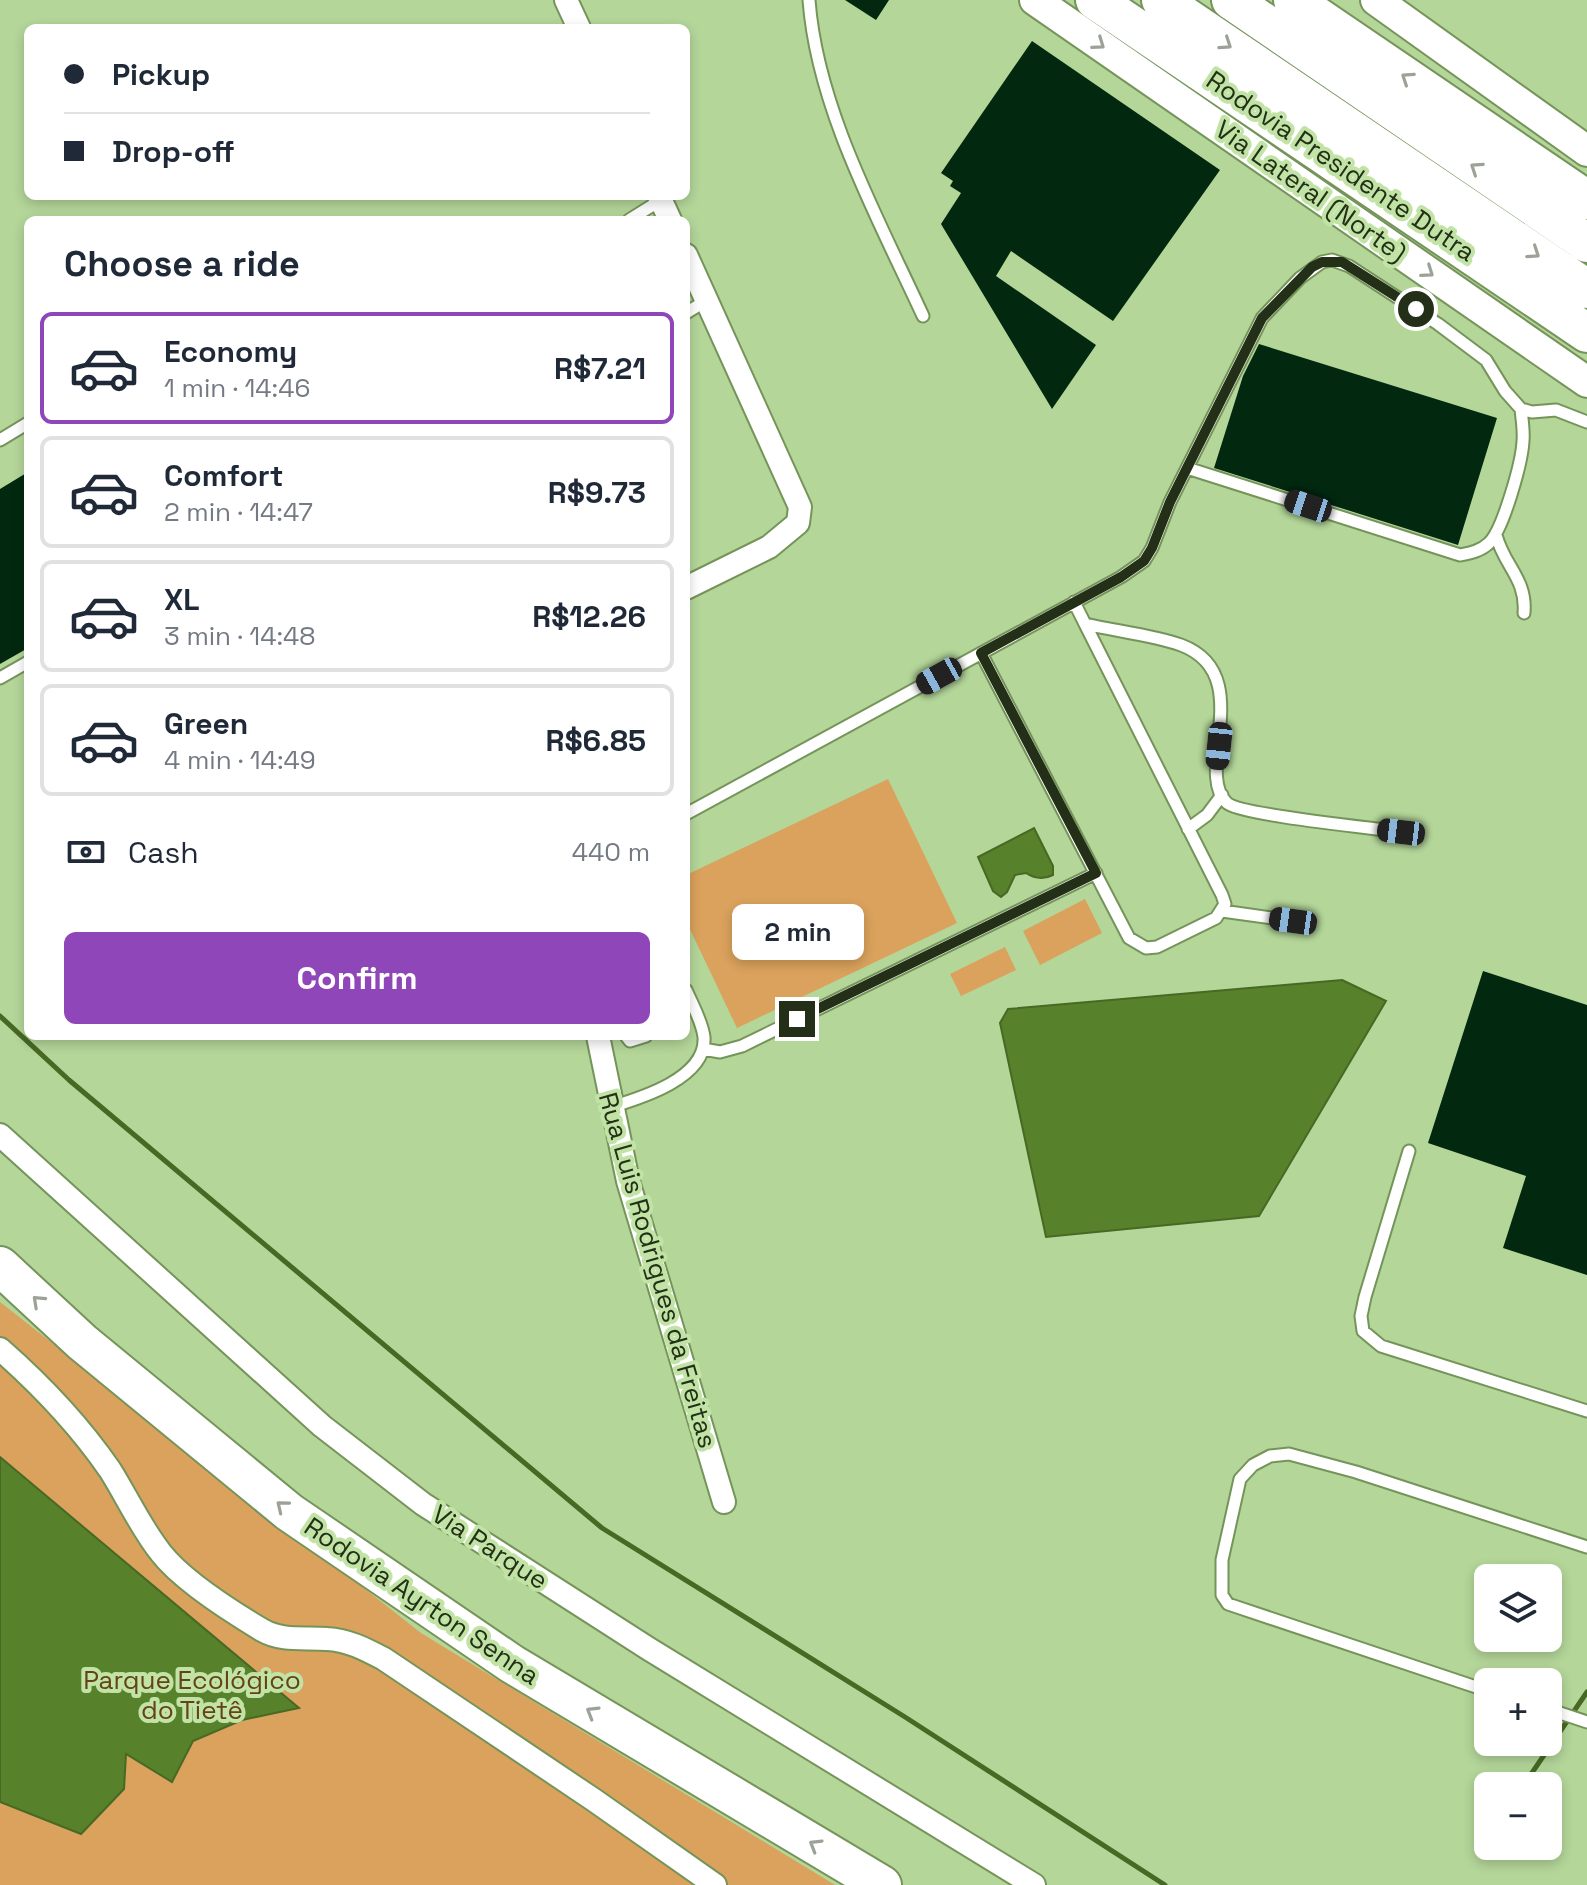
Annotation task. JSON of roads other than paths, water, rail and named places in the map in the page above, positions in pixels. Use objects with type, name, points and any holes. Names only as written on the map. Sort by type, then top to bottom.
[{"type":"highway","name":"Rodovia Presidente Dutra","points":[[1095,0],[1587,333]]},
{"type":"highway","name":"Rodovia Presidente Dutra","points":[[1161,0],[1587,289]]},
{"type":"highway","points":[[1231,0],[1587,243]]},
{"type":"highway","points":[[1293,0],[1587,200]]},
{"type":"highway","points":[[1333,0],[1342,7],[1364,49]]},
{"type":"highway","name":"Rodovia Ayrton Senna","points":[[0,1266],[82,1342],[289,1512],[512,1664],[882,1885]]},
{"type":"main road","name":"Via Lateral (Norte)","points":[[1035,0],[1587,382]]},
{"type":"main road","points":[[1376,0],[1587,151]]},
{"type":"street","points":[[566,0],[577,24]]},
{"type":"street","points":[[690,264],[800,507],[798,523],[769,547],[690,586]]},
{"type":"street","name":"Rua Luis Rodrigues da Freitas","points":[[599,1040],[628,1181],[724,1502]]},
{"type":"street","name":"Via Parque","points":[[0,1135],[322,1426],[423,1504],[649,1649],[1034,1885]]},
{"type":"street","points":[[0,1349],[37,1381],[83,1435],[108,1467],[162,1554],[187,1577],[266,1632],[284,1639],[330,1639],[357,1645],[384,1659],[715,1885]]},
{"type":"lane","points":[[809,0],[823,83],[866,192],[923,316]]},
{"type":"lane","points":[[638,216],[663,205]]},
{"type":"lane","points":[[690,812],[1121,577],[1144,561],[1262,318],[1300,278],[1322,262],[1332,260],[1349,266],[1438,324],[1486,360],[1512,401],[1521,409],[1532,412],[1556,410],[1587,422]]},
{"type":"lane","points":[[690,311],[707,300]]},
{"type":"lane","points":[[1187,468],[1460,555],[1487,545],[1496,535],[1520,464],[1524,428],[1521,409]]},
{"type":"lane","points":[[0,440],[24,425]]},
{"type":"lane","points":[[1496,535],[1500,549],[1522,584],[1526,598],[1524,613]]},
{"type":"lane","points":[[981,653],[1129,938],[1146,948],[1157,947],[1216,918],[1225,904],[1222,895],[1074,602]]},
{"type":"lane","points":[[1085,624],[1181,645],[1199,656],[1208,667],[1221,700],[1217,769],[1222,795],[1231,806],[1251,812],[1401,832]]},
{"type":"lane","points":[[0,678],[24,664]]},
{"type":"lane","points":[[1188,829],[1207,815],[1222,795]]},
{"type":"lane","points":[[703,1049],[720,1052],[742,1046],[1096,873]]},
{"type":"lane","points":[[1222,911],[1301,922]]},
{"type":"lane","points":[[611,1107],[666,1087],[697,1062],[703,1049],[701,1026],[690,1000]]},
{"type":"lane","points":[[1409,1151],[1365,1297],[1361,1316],[1363,1331],[1381,1346],[1587,1411]]},
{"type":"lane","points":[[1474,1686],[1228,1604],[1222,1595],[1222,1560],[1240,1479],[1253,1465],[1270,1456],[1289,1454],[1356,1472],[1587,1547]]},
{"type":"lane","points":[[1562,1714],[1587,1722]]},
{"type":"waterway","points":[[0,1016],[24,1038]]},
{"type":"waterway","points":[[26,1040],[69,1080],[602,1528],[905,1717],[1165,1885]]},
{"type":"waterway","points":[[1533,1772],[1587,1692]]},
{"type":"park label","name":"Parque Ecológico do Tietê","points":[[192,1695]]}]
